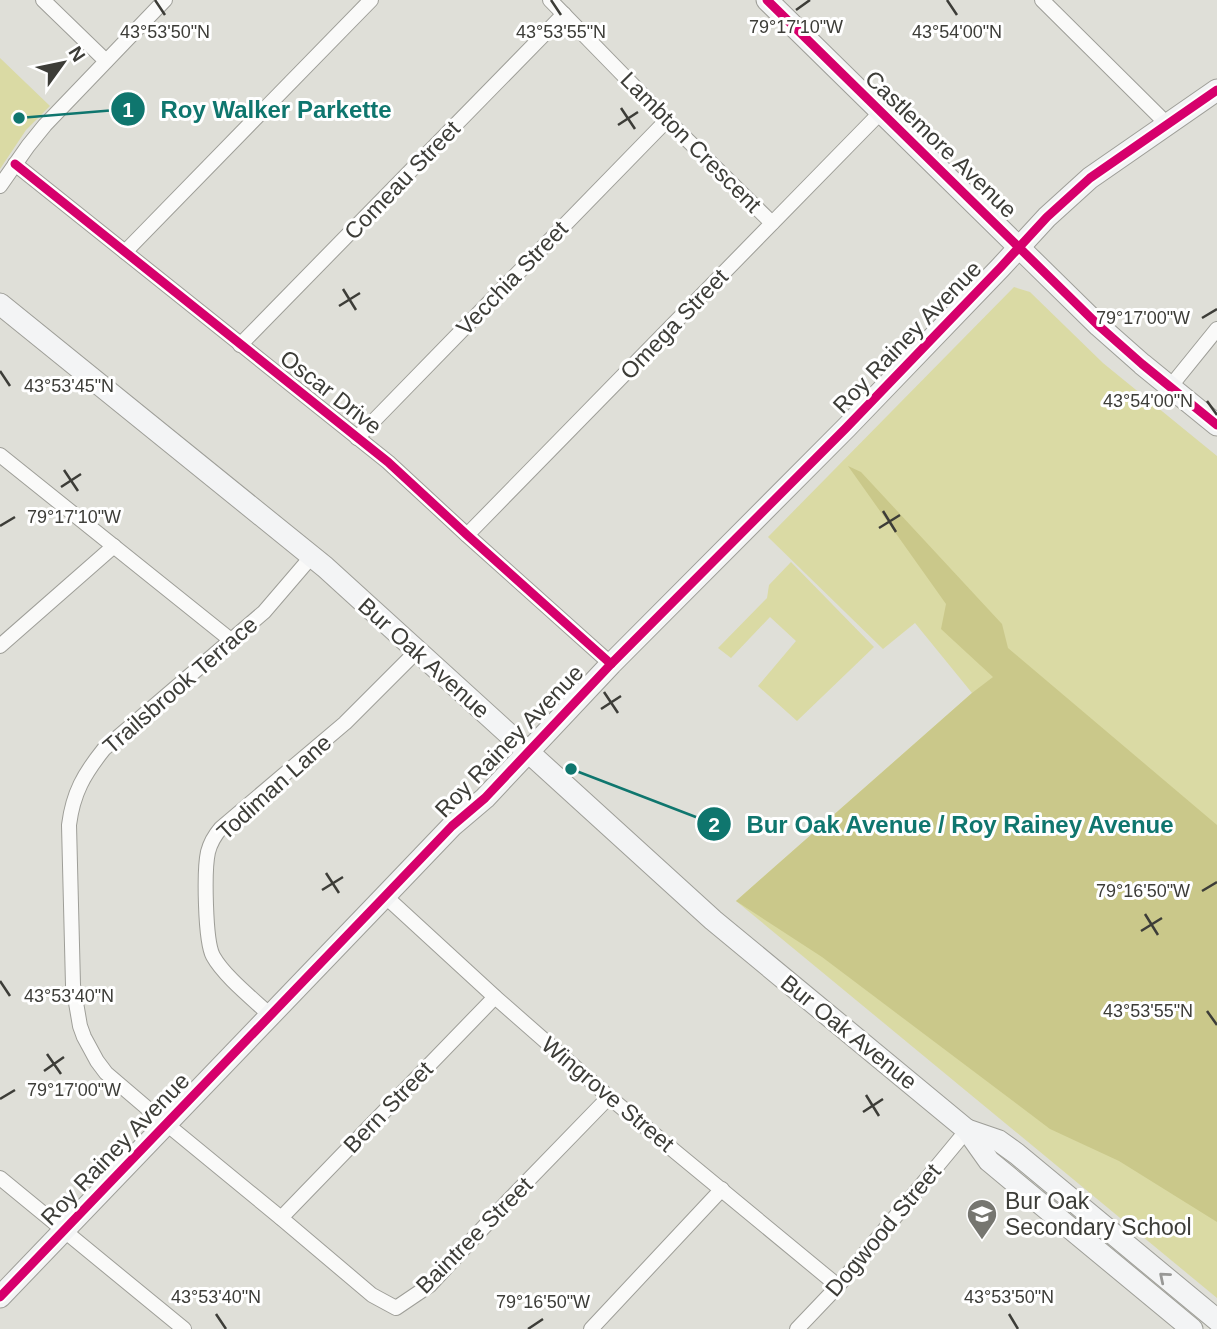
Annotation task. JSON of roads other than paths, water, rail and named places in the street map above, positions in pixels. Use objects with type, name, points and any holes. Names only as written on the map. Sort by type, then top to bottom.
[{"type":"street","points":[[43,0],[106,61]]},
{"type":"street","points":[[0,186],[45,125],[165,0]]},
{"type":"street","points":[[125,252],[371,0]]},
{"type":"street","name":"Lambton Crescent","points":[[550,0],[772,223]]},
{"type":"street","name":"Castlemore Avenue","points":[[766,0],[1119,344],[1217,425]]},
{"type":"street","points":[[1042,0],[1167,124]]},
{"type":"street","name":"Comeau Street","points":[[240,345],[564,15]]},
{"type":"street","name":"Roy Rainey Avenue","points":[[0,1297],[452,827],[485,798],[611,664],[865,408],[1046,217],[1082,185],[1217,90]]},
{"type":"street","name":"Omega Street","points":[[467,535],[881,112]]},
{"type":"street","name":"Vecchia Street","points":[[357,438],[667,120]]},
{"type":"street","name":"Oscar Drive","points":[[15,164],[388,462],[611,664]]},
{"type":"street","name":"Bur Oak Avenue","points":[[0,304],[312,556],[713,920],[967,1130],[989,1161],[1192,1329]]},
{"type":"street","points":[[1170,387],[1217,329]]},
{"type":"street","points":[[0,455],[232,640]]},
{"type":"street","points":[[0,646],[114,546]]},
{"type":"street","name":"Trailsbrook Terrace","points":[[166,1124],[106,1073],[89,1047],[80,1026],[73,985],[69,825],[72,805],[91,764],[104,749],[264,612],[312,556]]},
{"type":"street","name":"Todiman Lane","points":[[270,1016],[212,954],[207,929],[206,871],[211,846],[221,828],[345,723],[417,651]]},
{"type":"street","name":"Wingrove Street","points":[[385,896],[609,1097],[838,1286]]},
{"type":"street","name":"Bern Street","points":[[281,1218],[495,997]]},
{"type":"street","name":"Baintree Street","points":[[166,1124],[372,1295],[396,1308],[430,1285],[609,1097]]},
{"type":"street","name":"Bur Oak Avenue","points":[[967,1130],[999,1141],[1017,1154],[1217,1320]]},
{"type":"street","name":"Dogwood Street","points":[[797,1329],[838,1286],[967,1130]]},
{"type":"street","points":[[0,1178],[184,1329]]},
{"type":"street","points":[[591,1329],[722,1189]]},
{"type":"place","name":"Roy Walker Parkette","points":[[19,118]]},
{"type":"place","name":"Bur Oak Avenue / Roy Rainey Avenue","points":[[571,769]]},
{"type":"place","name":"Bur Oak Secondary School","points":[[982,1241]]}]
